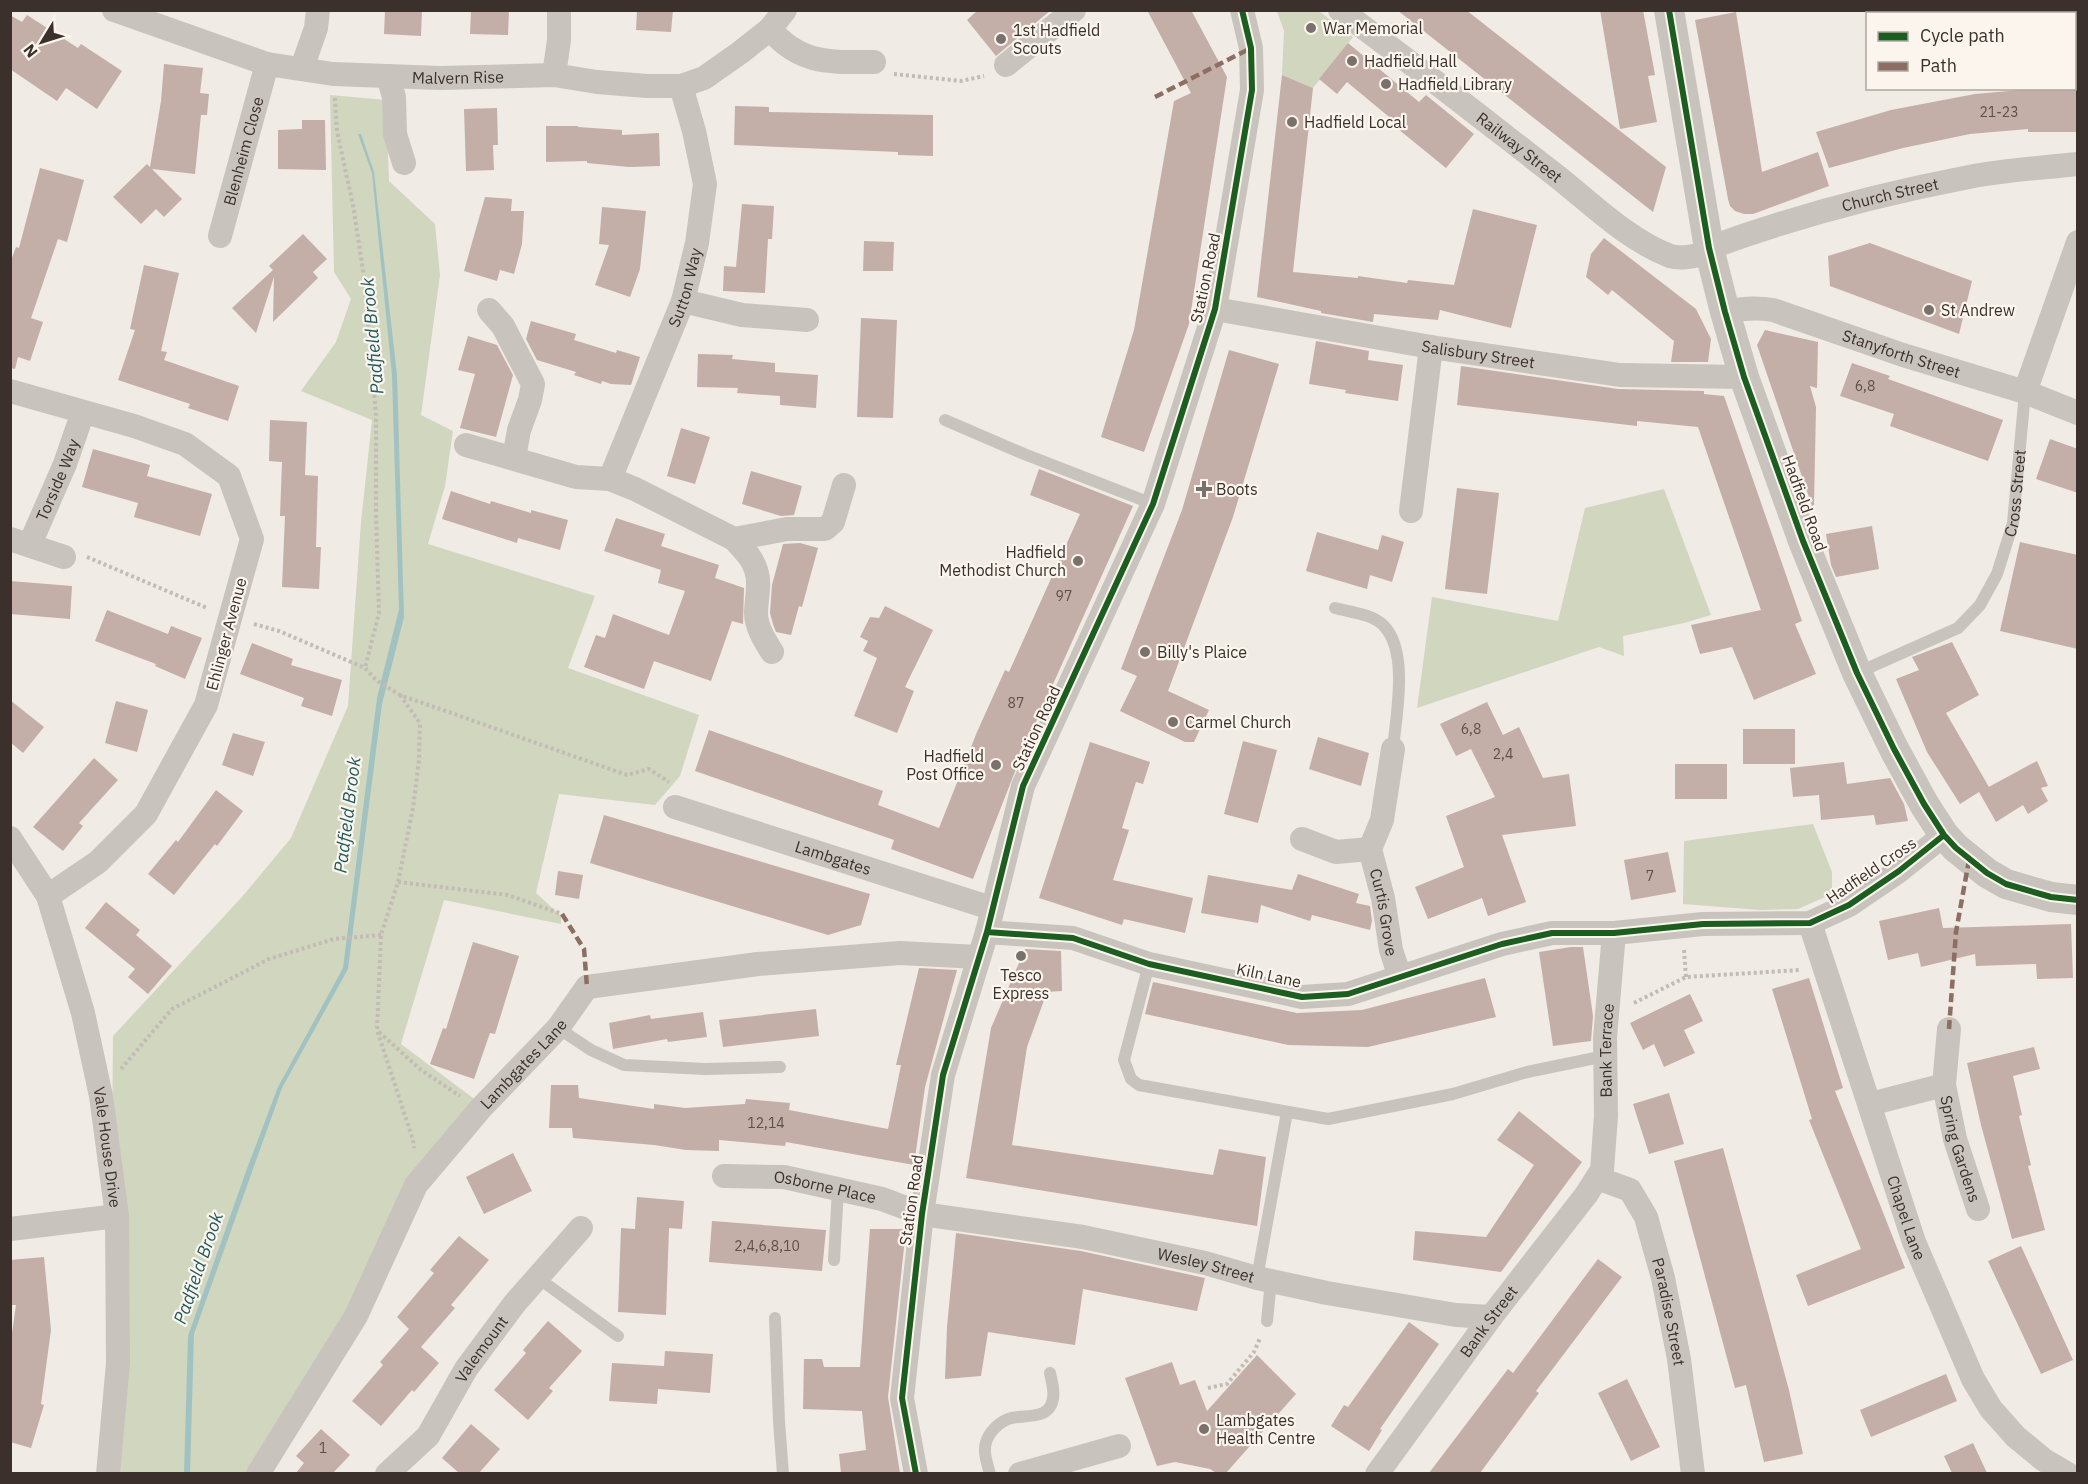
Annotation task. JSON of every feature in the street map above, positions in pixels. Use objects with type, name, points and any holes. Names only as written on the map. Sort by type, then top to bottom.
[{"type":"street","name":"Malvern Rise","points":[[114,10],[267,64],[333,74],[440,78],[554,75],[597,82],[646,86],[681,86],[704,78],[770,29],[785,10]]},
{"type":"street","points":[[302,68],[316,28],[318,10]]},
{"type":"street","points":[[554,75],[559,40],[559,10]]},
{"type":"street","points":[[1006,65],[1074,10]]},
{"type":"street","name":"Station Road","points":[[916,1473],[902,1398],[922,1214],[943,1075],[987,932],[991,908],[1023,786],[1153,504],[1215,309],[1252,90],[1251,48],[1242,10]]},
{"type":"street","name":"Railway Street","points":[[1340,10],[1413,64],[1618,225],[1655,250],[1673,257],[1689,257],[1709,251]]},
{"type":"street","name":"Hadfield Road","points":[[1669,10],[1709,251],[1725,312],[1744,377],[1803,541],[1857,673],[1899,758],[1944,835],[1969,860],[2006,884],[2051,897],[2078,900]]},
{"type":"street","points":[[770,29],[782,43],[802,56],[836,62],[874,62]]},
{"type":"street","name":"Blenheim Close","points":[[220,236],[267,64]]},
{"type":"street","points":[[388,76],[394,97],[395,134],[404,163]]},
{"type":"street","name":"Sutton Way","points":[[610,479],[683,301],[697,243],[705,184],[694,131],[681,86]]},
{"type":"street","name":"Church Street","points":[[1709,251],[1770,226],[1853,203],[1970,177],[2078,164]]},
{"type":"street","name":"Cross Street","points":[[2025,392],[2078,242]]},
{"type":"street","points":[[683,301],[742,315],[807,320]]},
{"type":"street","name":"Stanyforth Street","points":[[1725,312],[1749,308],[1773,310],[1903,355],[2025,392],[2078,413]]},
{"type":"street","name":"Salisbury Street","points":[[1215,309],[1431,347],[1620,375],[1744,377]]},
{"type":"street","points":[[489,310],[503,326],[533,384],[519,430],[514,458]]},
{"type":"street","points":[[1411,511],[1431,347]]},
{"type":"street","name":"Ehlinger Avenue","points":[[10,391],[134,426],[185,444],[229,476],[252,539],[206,705],[146,814],[98,862],[48,896]]},
{"type":"street","name":"Torside Way","points":[[64,557],[20,541],[65,464],[83,412]]},
{"type":"street","points":[[466,445],[576,477],[610,479],[635,489],[734,539],[749,555],[757,571],[759,592],[756,615],[762,637],[772,652]]},
{"type":"street","points":[[734,539],[787,529],[825,529],[833,522],[844,485]]},
{"type":"street","name":"Curtis Grove","points":[[1393,749],[1382,820],[1370,849],[1383,898],[1391,950],[1400,977]]},
{"type":"street","name":"Lambgates","points":[[675,807],[991,908]]},
{"type":"street","name":"Hadfield Cross","points":[[1810,923],[1849,905],[1899,872],[1944,835]]},
{"type":"street","name":"Vale House Drive","points":[[10,838],[48,896],[83,1014],[101,1096],[117,1216],[118,1363],[108,1473]]},
{"type":"street","name":"Curtis Grove","points":[[1302,839],[1336,852],[1370,849]]},
{"type":"street","name":"Kiln Lane","points":[[987,932],[1073,938],[1149,964],[1302,997],[1348,994],[1502,944],[1552,933],[1614,933],[1703,924],[1810,923]]},
{"type":"street","name":"Chapel Lane","points":[[1810,923],[1914,1242],[1973,1379],[1991,1409],[2016,1437],[2044,1460],[2068,1473]]},
{"type":"street","name":"Bank Terrace","points":[[1599,1174],[1606,1116],[1605,1056],[1614,933]]},
{"type":"street","name":"Lambgates Lane","points":[[258,1473],[356,1316],[416,1185],[481,1108],[558,1028],[587,987],[782,962],[900,953],[978,957]]},
{"type":"street","name":"Spring Gardens","points":[[1949,1029],[1944,1086],[1955,1139],[1978,1209]]},
{"type":"street","name":"Spring Gardens","points":[[1869,1104],[1944,1086]]},
{"type":"street","name":"Bank Street","points":[[1377,1473],[1491,1317],[1586,1195],[1599,1174]]},
{"type":"street","name":"Paradise Street","points":[[1599,1174],[1630,1190],[1646,1217],[1663,1278],[1679,1359],[1694,1473]]},
{"type":"street","name":"Osborne Place","points":[[724,1176],[784,1177],[882,1199],[922,1214]]},
{"type":"street","name":"Wesley Street","points":[[922,1214],[1083,1237],[1205,1263],[1264,1280],[1327,1293],[1445,1313],[1491,1317]]},
{"type":"street","points":[[10,1229],[117,1216]]},
{"type":"street","name":"Valemount","points":[[387,1473],[428,1436],[466,1369],[515,1303],[581,1228]]},
{"type":"street","points":[[1020,1473],[1119,1446]]},
{"type":"lane","name":"Cross Street","points":[[1857,673],[1958,628],[1980,605],[1997,574],[2013,523],[2025,392]]},
{"type":"lane","points":[[945,420],[1024,454],[1153,504]]},
{"type":"lane","points":[[1335,608],[1365,616],[1383,625],[1395,646],[1400,679],[1393,749]]},
{"type":"lane","points":[[1149,964],[1124,1060],[1131,1079],[1139,1084],[1328,1119],[1453,1094],[1527,1072],[1605,1056]]},
{"type":"lane","points":[[558,1028],[591,1050],[624,1065],[705,1069],[780,1068]]},
{"type":"lane","points":[[1267,1321],[1264,1280],[1287,1112]]},
{"type":"lane","points":[[834,1260],[838,1189]]},
{"type":"lane","points":[[538,1278],[618,1336]]},
{"type":"lane","points":[[775,1318],[778,1422],[783,1473]]},
{"type":"lane","points":[[990,1473],[985,1450],[986,1439],[994,1428],[1009,1419],[1044,1413],[1051,1407],[1054,1395],[1050,1373]]},
{"type":"path","points":[[874,62],[884,71],[897,75],[961,81],[977,78],[1006,65]]},
{"type":"path","points":[[333,74],[337,131],[353,205],[365,284],[376,415],[379,613],[365,668]]},
{"type":"path","points":[[376,680],[400,694],[627,775],[649,769],[675,787],[675,807]]},
{"type":"path","points":[[400,694],[420,723],[419,760],[413,808],[398,882],[381,935],[377,1030],[414,1140],[416,1185]]},
{"type":"path","points":[[398,882],[508,896],[562,914]]},
{"type":"path","points":[[101,1096],[114,1077],[172,1010],[269,959],[334,939],[381,935]]},
{"type":"path","points":[[1633,1004],[1686,977],[1824,968]]},
{"type":"path","points":[[377,1030],[421,1070],[449,1090],[481,1108]]},
{"type":"path","points":[[1208,1388],[1227,1384],[1254,1352],[1267,1321]]},
{"type":"green space","points":[[1277,11],[1319,11],[1353,37],[1313,88],[1282,75],[1284,31]]},
{"type":"green space","points":[[330,95],[386,100],[389,181],[435,224],[440,275],[421,415],[453,431],[445,486],[428,544],[595,596],[568,668],[699,715],[680,776],[655,805],[559,794],[536,893],[561,916],[561,924],[444,900],[401,1044],[481,1104],[433,1159],[353,1317],[257,1473],[109,1474],[113,1036],[241,898],[291,838],[348,706],[361,522],[372,420],[301,391],[336,342],[351,299],[334,272]]},
{"type":"green space","points":[[1664,489],[1711,615],[1623,636],[1624,656],[1599,647],[1417,708],[1432,597],[1558,621],[1585,508]]},
{"type":"green space","points":[[1813,824],[1832,872],[1832,894],[1798,909],[1760,910],[1683,904],[1684,841]]},
{"type":"water","points":[[358,134],[361,134],[374,172],[397,375],[404,617],[382,704],[348,969],[282,1088],[194,1334],[190,1473],[184,1473],[188,1336],[278,1087],[343,968],[377,698],[399,609],[392,375],[372,173]]},
{"type":"building","points":[[385,10],[422,10],[421,36],[384,34]]},
{"type":"building","points":[[471,10],[509,10],[508,35],[470,34]]},
{"type":"building","points":[[637,10],[673,10],[671,32],[636,30]]},
{"type":"building","name":"1st Hadfield Scouts","points":[[978,10],[1051,10],[996,56],[967,20]]},
{"type":"building","points":[[1147,10],[1191,10],[1227,77],[1189,324],[1144,452],[1101,437],[1134,330],[1174,101],[1191,93]]},
{"type":"building","points":[[1397,10],[1466,10],[1666,167],[1653,212]]},
{"type":"building","points":[[1600,10],[1643,10],[1655,75],[1648,76],[1657,122],[1620,129]]},
{"type":"building","points":[[1736,12],[1762,172],[1818,152],[1829,186],[1753,214],[1735,211],[1730,206],[1695,20]]},
{"type":"building","points":[[10,15],[22,22],[27,15],[78,48],[81,44],[122,71],[97,109],[66,88],[57,101],[10,69]]},
{"type":"building","points":[[1348,43],[1419,102],[1426,95],[1474,134],[1446,168],[1398,129],[1400,126],[1347,82],[1337,94],[1319,79]]},
{"type":"building","points":[[164,64],[203,68],[200,93],[209,94],[207,115],[201,115],[195,174],[152,169],[182,199],[164,217],[156,209],[141,224],[113,197],[147,164],[150,167],[161,101]]},
{"type":"building","points":[[1282,75],[1313,88],[1293,272],[1454,285],[1473,209],[1537,225],[1511,328],[1440,310],[1438,320],[1374,314],[1373,322],[1321,313],[1321,311],[1257,297]]},
{"type":"building","points":[[2020,90],[2078,90],[2078,132],[2028,132],[2028,129],[1970,134],[1903,148],[1829,168],[1816,132],[1891,110],[1975,94]]},
{"type":"building","points":[[735,106],[769,107],[769,112],[933,115],[933,156],[898,155],[898,152],[734,145]]},
{"type":"building","points":[[497,108],[498,145],[493,145],[494,170],[466,171],[464,109]]},
{"type":"building","points":[[302,120],[325,120],[326,170],[278,169],[278,130],[302,129]]},
{"type":"building","points":[[546,126],[622,130],[622,135],[659,133],[660,166],[629,167],[587,163],[587,161],[546,162]]},
{"type":"building","points":[[40,168],[84,180],[67,242],[58,239],[31,318],[43,322],[30,361],[18,357],[15,369],[10,368],[10,263],[16,247],[19,248]]},
{"type":"building","points":[[485,197],[512,199],[511,211],[524,211],[522,244],[514,274],[500,270],[497,281],[464,271]]},
{"type":"building","points":[[742,204],[774,206],[772,239],[768,239],[765,293],[723,291],[724,266],[736,267]]},
{"type":"building","points":[[602,207],[646,211],[640,269],[630,297],[595,285],[609,245],[599,244]]},
{"type":"building","points":[[303,234],[327,259],[313,272],[318,278],[273,322],[274,277],[256,333],[232,308],[273,270],[269,266]]},
{"type":"building","points":[[1604,238],[1696,309],[1711,339],[1708,362],[1671,362],[1674,341],[1612,290],[1608,295],[1586,277],[1591,254]]},
{"type":"building","points":[[864,241],[894,242],[893,271],[863,271]]},
{"type":"building","name":"St Andrew","points":[[1870,243],[1972,281],[1959,334],[1830,286],[1828,256]]},
{"type":"building","points":[[144,265],[179,273],[161,351],[167,352],[164,360],[239,386],[228,421],[188,408],[190,404],[118,380],[135,330],[130,329]]},
{"type":"building","points":[[861,318],[897,320],[893,418],[857,417]]},
{"type":"building","points":[[531,321],[576,334],[574,340],[616,353],[617,350],[640,357],[631,385],[602,381],[601,384],[574,375],[576,372],[537,360],[526,339]]},
{"type":"building","points":[[1765,330],[1818,342],[1817,388],[1810,386],[1816,407],[1814,505],[1812,506],[1757,345]]},
{"type":"building","points":[[468,336],[497,345],[513,375],[496,437],[460,428],[475,374],[458,370]]},
{"type":"building","points":[[1316,341],[1369,351],[1368,360],[1403,365],[1398,401],[1345,393],[1346,390],[1309,384]]},
{"type":"building","points":[[1229,350],[1279,364],[1233,517],[1168,691],[1209,710],[1194,742],[1185,742],[1120,711],[1137,676],[1121,669],[1182,510]]},
{"type":"building","points":[[698,354],[733,355],[732,359],[775,363],[775,372],[818,375],[816,408],[780,405],[780,396],[737,393],[738,388],[697,387]]},
{"type":"building","points":[[1852,363],[1890,376],[1888,379],[2003,420],[1988,461],[1890,426],[1894,414],[1840,396]]},
{"type":"building","points":[[1461,366],[1618,389],[1704,391],[1704,394],[1724,396],[1802,621],[1795,624],[1816,674],[1754,700],[1732,647],[1700,654],[1691,625],[1761,610],[1698,427],[1637,421],[1637,426],[1457,405]]},
{"type":"building","points":[[270,420],[307,422],[305,475],[318,476],[316,547],[321,547],[319,589],[282,587],[285,516],[280,516],[282,462],[269,461]]},
{"type":"building","points":[[681,428],[710,437],[695,484],[667,476]]},
{"type":"building","points":[[2050,439],[2078,449],[2078,493],[2036,479]]},
{"type":"building","points":[[93,449],[150,465],[147,476],[212,494],[200,536],[134,517],[138,503],[82,487]]},
{"type":"building","points":[[1039,469],[1133,506],[1023,751],[973,879],[891,849],[894,840],[695,771],[709,730],[883,791],[878,805],[939,828],[977,732],[1005,670],[1009,672],[1080,514],[1030,495]]},
{"type":"building","points":[[751,471],[802,486],[794,515],[781,516],[742,504]]},
{"type":"building","points":[[1457,488],[1499,493],[1487,594],[1445,589]]},
{"type":"building","points":[[451,491],[490,504],[491,501],[531,513],[531,510],[568,520],[560,550],[518,538],[517,543],[442,519]]},
{"type":"building","points":[[616,518],[665,534],[661,546],[719,565],[715,578],[744,588],[743,624],[732,621],[711,681],[654,661],[644,689],[584,667],[596,635],[605,638],[613,614],[669,635],[685,591],[658,583],[661,570],[604,551]]},
{"type":"building","points":[[1872,526],[1879,569],[1836,577],[1831,565],[1826,534]]},
{"type":"building","points":[[1317,532],[1378,550],[1382,535],[1404,542],[1392,582],[1370,575],[1367,589],[1306,571]]},
{"type":"building","points":[[2020,542],[2078,555],[2078,649],[2000,631]]},
{"type":"building","points":[[800,543],[818,548],[802,607],[799,606],[791,635],[776,632],[770,613],[772,585],[783,544]]},
{"type":"building","points":[[10,581],[72,586],[70,619],[10,614]]},
{"type":"building","points":[[885,606],[933,630],[905,687],[914,691],[897,733],[854,716],[877,658],[863,651],[868,641],[860,637],[870,617],[879,618]]},
{"type":"building","points":[[107,610],[168,634],[171,626],[202,638],[185,679],[155,666],[156,664],[95,641]]},
{"type":"building","points":[[1952,642],[1979,695],[1946,713],[1989,787],[2037,761],[2048,786],[2041,788],[2048,801],[2028,814],[2023,805],[1996,822],[1979,792],[1960,804],[1927,752],[1896,679],[1919,670],[1912,657]]},
{"type":"building","points":[[252,643],[293,659],[291,665],[342,680],[332,716],[301,706],[304,698],[240,674]]},
{"type":"building","points":[[10,700],[44,727],[23,753],[10,742]]},
{"type":"building","points":[[116,701],[148,710],[137,752],[105,743]]},
{"type":"building","points":[[1487,702],[1503,735],[1519,727],[1543,778],[1569,774],[1576,826],[1502,835],[1526,902],[1488,916],[1482,898],[1428,919],[1415,887],[1464,867],[1446,816],[1495,797],[1471,749],[1456,756],[1440,724]]},
{"type":"building","points":[[1743,729],[1795,729],[1795,764],[1743,764]]},
{"type":"building","points":[[233,733],[265,742],[253,776],[222,765]]},
{"type":"building","points":[[1318,737],[1369,753],[1361,786],[1309,769]]},
{"type":"building","points":[[1243,741],[1277,750],[1258,823],[1224,814]]},
{"type":"building","points":[[1090,742],[1150,762],[1143,784],[1136,782],[1122,828],[1129,830],[1113,880],[1193,898],[1185,933],[1124,919],[1122,925],[1039,898]]},
{"type":"building","points":[[94,758],[118,780],[79,823],[83,826],[63,851],[33,827]]},
{"type":"building","points":[[1844,762],[1847,784],[1890,778],[1904,804],[1908,821],[1876,825],[1874,815],[1821,820],[1819,795],[1793,797],[1790,768]]},
{"type":"building","points":[[1675,764],[1727,764],[1727,799],[1675,799]]},
{"type":"building","points":[[216,790],[243,811],[217,846],[215,844],[174,895],[148,874],[176,840],[178,842]]},
{"type":"building","points":[[604,815],[870,894],[861,925],[828,935],[590,863]]},
{"type":"building","points":[[1668,852],[1676,892],[1631,900],[1624,860]]},
{"type":"building","points":[[558,871],[583,875],[579,899],[555,895]]},
{"type":"building","points":[[1298,874],[1359,894],[1356,903],[1370,906],[1372,921],[1370,930],[1312,915],[1310,921],[1261,905],[1258,923],[1201,913],[1208,875],[1292,890]]},
{"type":"building","points":[[106,902],[140,930],[136,935],[172,966],[148,994],[128,977],[135,969],[85,928]]},
{"type":"building","points":[[1939,908],[1943,928],[2071,924],[2073,978],[2037,979],[2036,964],[1976,966],[1975,954],[1921,967],[1918,953],[1888,960],[1879,921]]},
{"type":"building","points":[[473,942],[519,956],[495,1034],[490,1033],[474,1079],[430,1064],[443,1028],[446,1029]]},
{"type":"building","points":[[1583,947],[1593,1016],[1591,1041],[1553,1046],[1539,952]]},
{"type":"building","points":[[1025,949],[1061,951],[1062,991],[1047,992],[1027,1047],[1012,1145],[1213,1175],[1219,1149],[1266,1157],[1257,1226],[966,1178],[991,1028]]},
{"type":"building","points":[[919,968],[957,970],[925,1087],[914,1165],[786,1142],[785,1146],[719,1140],[719,1151],[686,1150],[573,1138],[572,1128],[549,1128],[551,1085],[578,1085],[579,1098],[654,1109],[654,1104],[685,1108],[745,1104],[746,1099],[790,1103],[789,1110],[888,1129],[901,1065],[896,1065]]},
{"type":"building","points":[[1485,978],[1496,1017],[1368,1047],[1288,1045],[1145,1014],[1153,982],[1297,1013],[1362,1010]]},
{"type":"building","points":[[1809,978],[1843,1088],[1835,1091],[1905,1268],[1808,1306],[1796,1275],[1861,1249],[1809,1120],[1812,1119],[1772,989]]},
{"type":"building","points":[[1690,994],[1703,1021],[1684,1030],[1695,1053],[1664,1067],[1654,1044],[1643,1050],[1630,1023]]},
{"type":"building","points":[[816,1009],[819,1036],[723,1047],[719,1020]]},
{"type":"building","points":[[703,1012],[707,1037],[668,1042],[667,1039],[613,1049],[609,1023],[650,1015],[651,1019]]},
{"type":"building","points":[[2034,1047],[2040,1069],[2013,1076],[2022,1115],[2019,1116],[2031,1165],[2028,1166],[2045,1230],[2012,1239],[1967,1063]]},
{"type":"building","points":[[1669,1093],[1684,1144],[1649,1154],[1633,1104]]},
{"type":"building","points":[[1519,1111],[1582,1162],[1501,1272],[1413,1260],[1415,1231],[1486,1237],[1534,1165],[1497,1140]]},
{"type":"building","points":[[1723,1148],[1789,1390],[1803,1454],[1764,1462],[1746,1385],[1735,1388],[1674,1161]]},
{"type":"building","points":[[513,1153],[532,1191],[484,1214],[466,1177]]},
{"type":"building","points":[[637,1197],[684,1201],[682,1229],[669,1228],[666,1315],[618,1312],[621,1228],[635,1229]]},
{"type":"building","points":[[712,1221],[826,1230],[822,1271],[709,1262]]},
{"type":"building","points":[[870,1229],[906,1229],[888,1397],[900,1473],[841,1473],[839,1454],[866,1450],[862,1411],[803,1409],[804,1359],[822,1359],[824,1367],[860,1367]]},
{"type":"building","points":[[956,1233],[1081,1251],[1205,1278],[1197,1311],[1083,1289],[1075,1345],[988,1332],[981,1376],[945,1379],[947,1327]]},
{"type":"building","points":[[459,1236],[489,1260],[451,1305],[455,1308],[421,1347],[439,1363],[381,1426],[352,1401],[383,1365],[380,1362],[409,1329],[397,1317],[434,1273],[430,1270]]},
{"type":"building","points":[[2021,1246],[2073,1360],[2041,1374],[1988,1261]]},
{"type":"building","points":[[44,1257],[51,1330],[41,1404],[44,1405],[31,1448],[10,1442],[10,1347],[16,1305],[10,1305],[10,1260]]},
{"type":"building","points":[[1598,1259],[1622,1277],[1536,1391],[1539,1393],[1480,1473],[1429,1473],[1508,1369],[1513,1373]]},
{"type":"building","points":[[548,1321],[582,1351],[549,1388],[553,1391],[528,1420],[494,1390],[526,1353],[523,1350]]},
{"type":"building","points":[[1409,1322],[1439,1344],[1380,1429],[1382,1430],[1369,1451],[1331,1426],[1344,1405],[1348,1407]]},
{"type":"building","points":[[665,1351],[713,1354],[710,1393],[658,1389],[657,1404],[609,1401],[612,1363],[664,1366]]},
{"type":"building","name":"Lambgates Health Centre","points":[[1257,1355],[1296,1394],[1226,1473],[1216,1473],[1210,1469],[1175,1462],[1157,1466],[1125,1378],[1172,1362],[1180,1385],[1195,1380],[1207,1411]]},
{"type":"building","points":[[1946,1374],[1957,1401],[1871,1437],[1860,1410]]},
{"type":"building","points":[[1627,1379],[1660,1447],[1631,1461],[1598,1393]]},
{"type":"building","points":[[471,1424],[500,1449],[479,1473],[459,1473],[442,1458]]},
{"type":"building","points":[[321,1429],[350,1455],[333,1473],[296,1473],[304,1463],[296,1456]]},
{"type":"building","points":[[1973,1443],[1987,1473],[1952,1473],[1944,1456]]},
{"type":"marked path","points":[[1155,97],[1251,48]]},
{"type":"marked path","points":[[1949,1029],[1956,932],[1969,860]]},
{"type":"marked path","points":[[562,914],[584,949],[587,987]]},
{"type":"cycle path","points":[[916,1474],[902,1398],[922,1214],[943,1075],[987,932],[1023,786],[1153,504],[1215,309],[1252,90],[1251,48],[1242,10]]},
{"type":"cycle path","points":[[1669,10],[1709,248],[1725,312],[1744,377],[1803,541],[1857,673],[1924,804],[1944,835],[1956,848],[1987,873],[2006,884],[2051,897],[2078,900]]},
{"type":"cycle path","points":[[987,932],[1073,938],[1149,964],[1302,997],[1348,994],[1502,944],[1552,933],[1614,933],[1703,924],[1810,923],[1849,905],[1899,871],[1944,835]]},
{"type":"place","name":"War Memorial","points":[[1311,28]]},
{"type":"place","name":"1st Hadfield Scouts","points":[[1001,39]]},
{"type":"place","name":"Hadfield Hall","points":[[1352,61]]},
{"type":"place","name":"Hadfield Library","points":[[1386,84]]},
{"type":"place","name":"Hadfield Local","points":[[1292,122]]},
{"type":"place","name":"St Andrew","points":[[1929,310]]},
{"type":"place","name":"Boots","points":[[1204,489]]},
{"type":"place","name":"Hadfield Methodist Church","points":[[1078,561]]},
{"type":"place","name":"Billy's Plaice","points":[[1145,652]]},
{"type":"place","name":"Carmel Church","points":[[1173,722]]},
{"type":"place","name":"Hadfield Post Office","points":[[996,765]]},
{"type":"place","name":"Tesco Express","points":[[1021,956]]},
{"type":"place","name":"Lambgates Health Centre","points":[[1204,1429]]},
{"type":"water label","name":"Padfield Brook","points":[[372,336]]},
{"type":"water label","name":"Padfield Brook","points":[[347,815]]},
{"type":"water label","name":"Padfield Brook","points":[[198,1268]]}]
